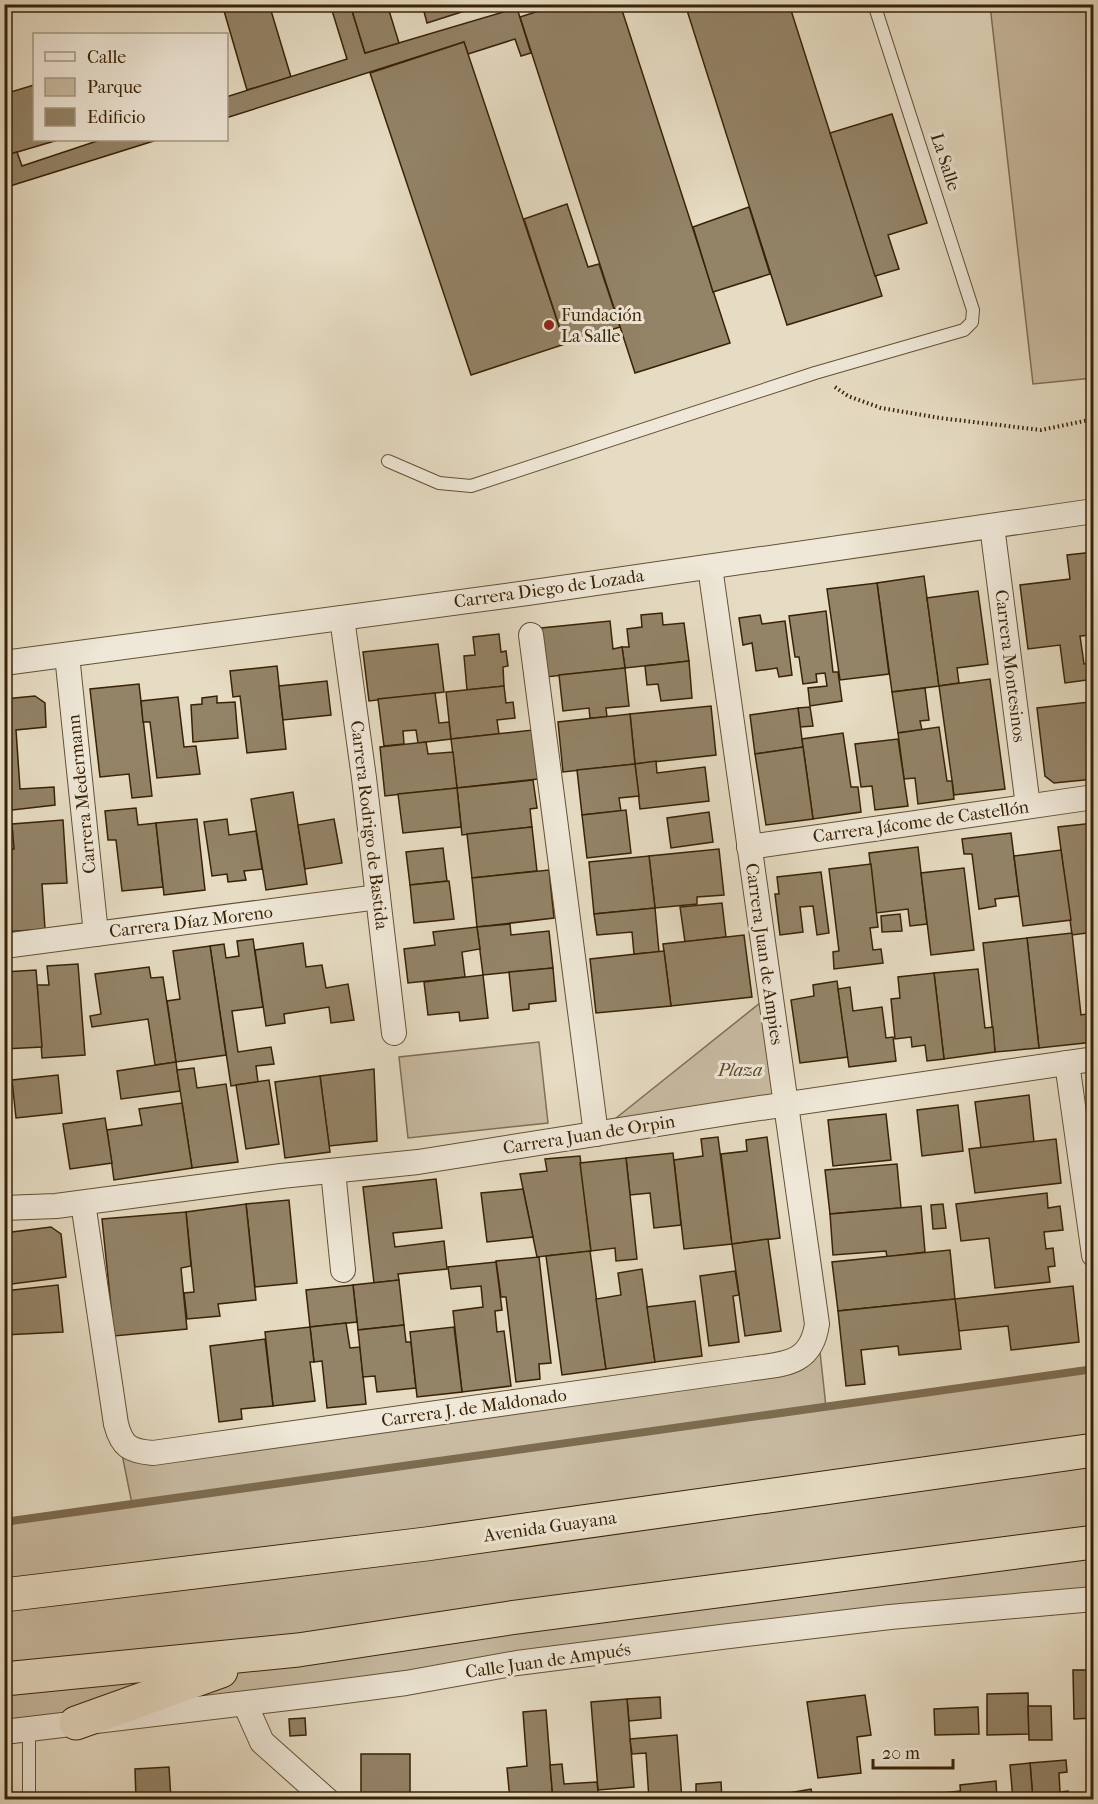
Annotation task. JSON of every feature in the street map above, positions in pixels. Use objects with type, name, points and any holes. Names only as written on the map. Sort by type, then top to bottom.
[{"type":"highway","name":"Avenida Guayana","points":[[4,1595],[426,1544],[1094,1450]]},
{"type":"highway","points":[[4,1679],[271,1654],[522,1617],[1094,1542]]},
{"type":"highway","points":[[76,1723],[271,1654]]},
{"type":"street","name":"Carrera Diego de Lozada","points":[[4,663],[710,567],[1094,511]]},
{"type":"street","name":"Carrera Montesinos","points":[[992,526],[1028,806]]},
{"type":"street","name":"Carrera Juan de Ampies","points":[[710,567],[817,1324],[812,1342]]},
{"type":"street","name":"Carrera Rodrigo de Bastida","points":[[342,618],[394,1033]]},
{"type":"street","points":[[531,635],[596,1134]]},
{"type":"street","name":"Carrera Medermann","points":[[67,655],[96,934]]},
{"type":"street","name":"Carrera Jácome de Castellón","points":[[749,847],[1094,797]]},
{"type":"street","name":"Carrera Díaz Moreno","points":[[4,946],[378,897]]},
{"type":"street","name":"Carrera Juan de Orpin","points":[[4,1209],[83,1203],[418,1162],[1094,1059]]},
{"type":"street","points":[[1066,1063],[1094,1255]]},
{"type":"street","points":[[333,1171],[344,1270]]},
{"type":"street","name":"Carrera J. de Maldonado","points":[[83,1203],[116,1424],[120,1438],[128,1448],[139,1452],[153,1453],[788,1363],[800,1358],[812,1342]]},
{"type":"street","name":"Calle Juan de Ampués","points":[[4,1732],[406,1683],[517,1663],[721,1637],[890,1617],[1094,1599]]},
{"type":"street","points":[[245,1704],[262,1742],[327,1800]]},
{"type":"lane","name":"La Salle","points":[[815,373],[964,330],[972,322],[973,310],[970,300],[874,4]]},
{"type":"lane","points":[[388,461],[439,483],[471,486],[815,373]]},
{"type":"lane","points":[[29,1729],[29,1800]]},
{"type":"path","points":[[815,373],[849,396],[881,408],[1041,430],[1094,419]]},
{"type":"green space","points":[[990,5],[1093,5],[1093,378],[1033,384]]},
{"type":"green space","name":"Plaza","points":[[770,995],[785,1105],[596,1134]]},
{"type":"green space","points":[[539,1042],[548,1123],[408,1138],[399,1057]]},
{"type":"green space","points":[[817,1324],[826,1407],[1093,1369],[1093,1599],[5,1732],[4,1522],[132,1504],[116,1424],[128,1447],[788,1363]]},
{"type":"building","points":[[222,4],[269,4],[291,77],[247,90]]},
{"type":"building","points":[[330,4],[350,4],[365,53],[517,8],[531,53],[521,56],[515,39],[468,54],[464,42],[228,117],[228,96],[347,59]]},
{"type":"building","points":[[350,4],[387,4],[399,43],[365,53]]},
{"type":"building","points":[[422,4],[469,4],[471,9],[427,23]]},
{"type":"building","points":[[561,4],[620,4],[730,343],[635,373],[520,17]]},
{"type":"building","points":[[685,4],[789,4],[882,296],[787,325]]},
{"type":"building","points":[[464,42],[565,344],[471,375],[370,73]]},
{"type":"building","points":[[33,85],[33,141],[55,141],[4,156],[4,94]]},
{"type":"building","points":[[892,114],[927,223],[888,235],[899,269],[875,276],[830,133]]},
{"type":"building","points":[[97,141],[154,141],[10,186],[4,170],[4,156],[17,152],[22,166]]},
{"type":"building","points":[[4,170],[11,191],[4,193]]},
{"type":"building","points":[[567,204],[588,267],[599,264],[620,327],[565,344],[524,219]]},
{"type":"building","points":[[749,207],[770,274],[713,292],[693,227]]},
{"type":"building","points":[[1094,552],[1094,635],[1080,636],[1084,664],[1094,663],[1094,679],[1065,683],[1060,645],[1028,649],[1020,585],[1070,579],[1067,555]]},
{"type":"building","points":[[924,576],[939,686],[892,692],[877,583]]},
{"type":"building","points":[[877,583],[889,674],[840,680],[827,589]]},
{"type":"building","points":[[978,591],[988,664],[957,668],[959,683],[939,686],[927,598]]},
{"type":"building","points":[[826,611],[833,672],[838,672],[842,701],[810,706],[808,688],[827,686],[825,673],[816,674],[817,682],[803,684],[799,657],[795,657],[789,616]]},
{"type":"building","points":[[662,613],[663,625],[684,623],[689,661],[625,668],[622,647],[629,647],[627,629],[642,627],[641,615]]},
{"type":"building","points":[[760,615],[762,624],[785,621],[792,675],[779,677],[777,668],[756,671],[752,643],[743,645],[739,618]]},
{"type":"building","points":[[610,621],[613,649],[622,647],[625,668],[546,677],[541,628]]},
{"type":"building","points":[[499,634],[501,652],[506,651],[508,666],[503,667],[504,686],[467,690],[464,656],[475,655],[473,637]]},
{"type":"building","points":[[438,644],[444,692],[369,701],[363,652]]},
{"type":"building","points":[[689,661],[692,698],[661,701],[658,684],[647,685],[645,666]]},
{"type":"building","points":[[277,666],[286,749],[247,753],[240,696],[233,697],[230,671]]},
{"type":"building","points":[[625,668],[629,706],[606,708],[607,717],[590,718],[589,708],[563,711],[559,675]]},
{"type":"building","points":[[990,679],[1005,789],[954,795],[939,686]]},
{"type":"building","points":[[327,681],[331,715],[283,720],[279,686]]},
{"type":"building","points":[[139,684],[152,796],[132,798],[129,774],[100,777],[90,689]]},
{"type":"building","points":[[504,686],[506,703],[513,702],[515,718],[497,720],[499,734],[451,739],[446,692]]},
{"type":"building","points":[[925,688],[929,720],[920,721],[922,730],[898,733],[892,692]]},
{"type":"building","points":[[435,693],[439,723],[449,722],[451,739],[418,743],[416,730],[403,731],[404,744],[384,746],[378,699]]},
{"type":"building","points":[[35,696],[45,703],[46,727],[16,730],[20,789],[54,787],[55,805],[4,811],[4,699]]},
{"type":"building","points":[[217,696],[217,703],[235,702],[238,738],[193,742],[191,705],[202,704],[202,698]]},
{"type":"building","points":[[178,697],[184,747],[196,746],[200,774],[157,778],[150,722],[143,722],[141,701]]},
{"type":"building","points":[[1089,702],[1094,702],[1094,736]]},
{"type":"building","points":[[1089,702],[1094,736],[1094,779],[1054,783],[1045,776],[1037,708]]},
{"type":"building","points":[[711,706],[716,755],[635,764],[630,714]]},
{"type":"building","points":[[810,707],[813,726],[800,727],[798,708]]},
{"type":"building","points":[[798,708],[803,747],[755,754],[750,715]]},
{"type":"building","points":[[630,714],[635,764],[563,772],[558,722]]},
{"type":"building","points":[[939,727],[947,781],[952,781],[954,799],[918,804],[915,778],[904,779],[898,733]]},
{"type":"building","points":[[533,730],[538,779],[457,788],[451,739]]},
{"type":"building","points":[[843,733],[851,787],[858,787],[861,812],[813,819],[802,739]]},
{"type":"building","points":[[898,739],[908,806],[875,810],[872,786],[861,787],[855,744]]},
{"type":"building","points":[[426,742],[428,754],[453,752],[457,788],[385,796],[380,747]]},
{"type":"building","points":[[803,747],[813,819],[766,825],[755,754]]},
{"type":"building","points":[[656,761],[657,773],[705,767],[709,801],[640,809],[635,764]]},
{"type":"building","points":[[635,764],[639,796],[619,798],[621,811],[582,815],[577,770]]},
{"type":"building","points":[[533,780],[537,808],[530,809],[532,827],[462,835],[457,788]]},
{"type":"building","points":[[457,788],[461,827],[403,833],[398,794]]},
{"type":"building","points":[[293,792],[307,884],[266,890],[251,799]]},
{"type":"building","points":[[136,808],[138,825],[156,823],[163,887],[122,891],[116,840],[108,840],[105,811]]},
{"type":"building","points":[[626,810],[631,853],[587,858],[582,815]]},
{"type":"building","points":[[709,812],[713,842],[671,848],[667,818]]},
{"type":"building","points":[[197,819],[205,890],[164,895],[156,823]]},
{"type":"building","points":[[227,819],[229,835],[256,831],[262,869],[244,871],[246,880],[228,882],[227,874],[212,876],[204,822]]},
{"type":"building","points":[[334,819],[342,863],[305,869],[298,825]]},
{"type":"building","points":[[63,820],[67,883],[42,884],[45,929],[4,932],[4,849],[14,849],[12,824]]},
{"type":"building","points":[[1094,823],[1094,932],[1072,935],[1058,827]]},
{"type":"building","points":[[532,827],[537,871],[472,878],[467,834]]},
{"type":"building","points":[[1011,833],[1019,896],[995,899],[996,906],[979,909],[972,854],[964,854],[962,839]]},
{"type":"building","points":[[918,847],[927,924],[910,926],[908,909],[876,913],[869,853]]},
{"type":"building","points":[[443,848],[447,881],[410,885],[406,852]]},
{"type":"building","points":[[719,849],[724,895],[697,897],[697,904],[655,908],[649,856]]},
{"type":"building","points":[[1061,850],[1071,920],[1023,926],[1014,856]]},
{"type":"building","points":[[649,856],[655,908],[594,914],[589,862]]},
{"type":"building","points":[[871,864],[878,927],[870,928],[873,950],[881,949],[883,963],[834,969],[833,952],[839,951],[829,869]]},
{"type":"building","points":[[964,868],[974,950],[931,955],[921,873]]},
{"type":"building","points":[[549,870],[554,918],[477,927],[472,878]]},
{"type":"building","points":[[821,872],[829,933],[817,935],[813,906],[800,907],[803,932],[780,935],[775,894],[779,894],[777,877]]},
{"type":"building","points":[[449,881],[454,919],[414,923],[410,885]]},
{"type":"building","points":[[722,903],[726,937],[685,942],[680,907]]},
{"type":"building","points":[[655,908],[659,952],[634,954],[632,932],[597,935],[594,914]]},
{"type":"building","points":[[900,914],[902,931],[882,932],[881,916]]},
{"type":"building","points":[[510,924],[511,935],[549,931],[553,968],[483,975],[477,927]]},
{"type":"building","points":[[477,927],[480,949],[462,952],[465,977],[408,983],[404,949],[435,945],[433,932]]},
{"type":"building","points":[[1072,933],[1081,1015],[1093,1013],[1094,1042],[1039,1048],[1027,938]]},
{"type":"building","points":[[744,935],[752,997],[671,1006],[663,944]]},
{"type":"building","points":[[1027,938],[1039,1048],[995,1052],[983,943]]},
{"type":"building","points":[[253,939],[263,1007],[232,1011],[238,1052],[271,1047],[274,1064],[256,1066],[258,1082],[231,1086],[210,946],[224,944],[226,958],[239,956],[237,941]]},
{"type":"building","points":[[303,943],[306,967],[322,965],[326,988],[348,984],[354,1020],[331,1023],[329,1007],[284,1014],[285,1023],[266,1026],[255,950]]},
{"type":"building","points":[[210,946],[226,1055],[176,1062],[167,1001],[180,999],[173,951]]},
{"type":"building","points":[[664,951],[671,1006],[596,1013],[590,959]]},
{"type":"building","points":[[1087,961],[1094,961],[1094,1018],[1093,1013]]},
{"type":"building","points":[[78,964],[85,1055],[42,1058],[37,985],[49,985],[47,966]]},
{"type":"building","points":[[149,967],[151,978],[163,977],[176,1062],[155,1065],[148,1019],[92,1027],[90,1016],[101,1014],[95,974]]},
{"type":"building","points":[[553,968],[556,1001],[529,1004],[529,1009],[513,1011],[509,972]]},
{"type":"building","points":[[978,969],[985,1028],[993,1027],[995,1052],[944,1059],[934,973]]},
{"type":"building","points":[[36,970],[42,1047],[4,1049],[4,972]]},
{"type":"building","points":[[934,973],[944,1059],[927,1061],[925,1045],[912,1047],[911,1037],[895,1039],[891,999],[900,998],[898,977]]},
{"type":"building","points":[[483,975],[488,1018],[460,1021],[459,1012],[428,1015],[424,982]]},
{"type":"building","points":[[837,981],[848,1057],[800,1063],[791,1000],[814,996],[813,985]]},
{"type":"building","points":[[850,987],[853,1011],[882,1007],[886,1038],[893,1037],[896,1061],[849,1067],[838,989]]},
{"type":"building","points":[[176,1062],[180,1091],[121,1099],[117,1071]]},
{"type":"building","points":[[194,1068],[197,1088],[226,1084],[238,1162],[192,1168],[177,1070]]},
{"type":"building","points":[[374,1069],[377,1141],[329,1146],[320,1076]]},
{"type":"building","points":[[58,1075],[62,1113],[16,1118],[12,1080]]},
{"type":"building","points":[[320,1076],[330,1152],[285,1158],[275,1082]]},
{"type":"building","points":[[269,1080],[279,1144],[246,1149],[236,1085]]},
{"type":"building","points":[[1029,1095],[1034,1142],[981,1148],[975,1102]]},
{"type":"building","points":[[182,1103],[192,1168],[114,1180],[107,1130],[142,1125],[139,1109]]},
{"type":"building","points":[[958,1105],[963,1151],[922,1156],[917,1110]]},
{"type":"building","points":[[886,1114],[891,1160],[833,1166],[828,1120]]},
{"type":"building","points":[[105,1118],[112,1163],[70,1169],[63,1124]]},
{"type":"building","points":[[718,1137],[732,1244],[684,1249],[674,1160],[703,1156],[701,1139]]},
{"type":"building","points":[[767,1137],[780,1238],[732,1244],[721,1154],[747,1151],[746,1140]]},
{"type":"building","points":[[1056,1139],[1061,1183],[975,1193],[969,1149]]},
{"type":"building","points":[[673,1153],[681,1225],[654,1228],[650,1193],[630,1195],[626,1158]]},
{"type":"building","points":[[580,1156],[591,1251],[537,1257],[520,1174],[547,1171],[545,1159]]},
{"type":"building","points":[[626,1158],[637,1259],[616,1261],[615,1248],[591,1251],[580,1163]]},
{"type":"building","points":[[897,1164],[901,1208],[830,1214],[825,1170]]},
{"type":"building","points":[[436,1179],[442,1228],[393,1233],[395,1247],[444,1241],[447,1269],[398,1274],[399,1280],[374,1283],[363,1187]]},
{"type":"building","points":[[523,1189],[533,1237],[487,1242],[481,1193]]},
{"type":"building","points":[[1047,1193],[1048,1208],[1060,1206],[1063,1230],[1044,1232],[1046,1249],[1053,1248],[1055,1266],[1048,1267],[1050,1282],[995,1288],[989,1238],[961,1241],[956,1204]]},
{"type":"building","points":[[289,1200],[297,1283],[255,1287],[246,1204]]},
{"type":"building","points":[[246,1204],[256,1300],[218,1304],[220,1316],[187,1319],[184,1293],[194,1292],[186,1212]]},
{"type":"building","points":[[943,1204],[946,1228],[933,1229],[931,1205]]},
{"type":"building","points":[[921,1206],[925,1252],[887,1257],[886,1251],[833,1255],[830,1214]]},
{"type":"building","points":[[186,1212],[191,1266],[181,1268],[187,1329],[114,1336],[102,1219]]},
{"type":"building","points":[[51,1227],[61,1234],[66,1277],[4,1285],[4,1233]]},
{"type":"building","points":[[768,1239],[781,1331],[745,1336],[732,1244]]},
{"type":"building","points":[[950,1250],[955,1299],[838,1311],[832,1262]]},
{"type":"building","points":[[590,1251],[606,1369],[562,1375],[546,1256]]},
{"type":"building","points":[[539,1257],[551,1363],[539,1364],[540,1379],[516,1382],[506,1297],[501,1297],[496,1261]]},
{"type":"building","points":[[496,1262],[502,1310],[495,1311],[497,1332],[504,1331],[511,1386],[462,1392],[453,1311],[483,1307],[481,1286],[451,1289],[448,1267]]},
{"type":"building","points":[[642,1269],[655,1362],[606,1369],[596,1299],[621,1295],[618,1273]]},
{"type":"building","points":[[735,1271],[739,1295],[733,1296],[739,1342],[709,1346],[700,1276]]},
{"type":"building","points":[[399,1280],[404,1325],[358,1330],[353,1285]]},
{"type":"building","points":[[58,1285],[63,1332],[4,1335],[4,1291]]},
{"type":"building","points":[[353,1285],[357,1322],[310,1327],[306,1290]]},
{"type":"building","points":[[1073,1286],[1079,1342],[1011,1350],[1008,1326],[959,1331],[955,1299]]},
{"type":"building","points":[[955,1299],[961,1349],[899,1355],[898,1346],[861,1350],[865,1384],[846,1386],[838,1311]]},
{"type":"building","points":[[695,1301],[702,1356],[655,1362],[647,1307]]},
{"type":"building","points":[[346,1323],[350,1348],[360,1347],[366,1404],[327,1408],[322,1361],[314,1362],[310,1327]]},
{"type":"building","points":[[404,1325],[406,1342],[411,1342],[416,1388],[377,1392],[375,1376],[363,1377],[358,1330]]},
{"type":"building","points":[[310,1327],[314,1362],[310,1362],[315,1401],[273,1406],[265,1332]]},
{"type":"building","points":[[454,1327],[462,1392],[417,1397],[410,1332]]},
{"type":"building","points":[[4,1335],[8,1335],[6,1433],[4,1433]]},
{"type":"building","points":[[265,1339],[273,1406],[241,1409],[242,1419],[219,1422],[210,1346]]},
{"type":"building","points":[[1073,1670],[1094,1670],[1094,1718],[1074,1719]]},
{"type":"building","points":[[1028,1693],[1029,1734],[987,1735],[987,1694]]},
{"type":"building","points":[[865,1695],[871,1735],[857,1737],[861,1773],[818,1778],[807,1702]]},
{"type":"building","points":[[660,1697],[661,1718],[629,1721],[627,1699]]},
{"type":"building","points":[[627,1699],[634,1787],[598,1790],[591,1702]]},
{"type":"building","points":[[1028,1706],[1051,1706],[1052,1740],[1029,1740]]},
{"type":"building","points":[[978,1707],[979,1734],[935,1735],[934,1709]]},
{"type":"building","points":[[546,1710],[553,1800],[510,1800],[507,1768],[527,1766],[523,1712]]},
{"type":"building","points":[[305,1718],[306,1735],[290,1736],[289,1719]]},
{"type":"building","points":[[677,1735],[682,1800],[649,1800],[646,1753],[632,1754],[630,1739]]},
{"type":"building","points":[[361,1754],[410,1754],[410,1800],[361,1800]]},
{"type":"building","points":[[1066,1760],[1067,1772],[1059,1773],[1060,1792],[1068,1791],[1069,1800],[1033,1800],[1030,1763]]},
{"type":"building","points":[[1030,1763],[1033,1800],[1013,1800],[1010,1765]]},
{"type":"building","points":[[562,1764],[564,1784],[597,1782],[599,1800],[553,1800],[550,1765]]},
{"type":"building","points":[[169,1767],[171,1800],[136,1800],[135,1769]]},
{"type":"building","points":[[996,1781],[997,1800],[961,1800],[960,1785]]},
{"type":"building","points":[[721,1782],[722,1800],[696,1800],[696,1784]]},
{"type":"building","points":[[811,1789],[813,1800],[772,1800],[772,1796]]},
{"type":"building","points":[[960,1791],[961,1800],[934,1800],[933,1794]]},
{"type":"waterway","points":[[4,1522],[1094,1369]]},
{"type":"place","name":"Fundación La Salle","points":[[549,325]]}]
